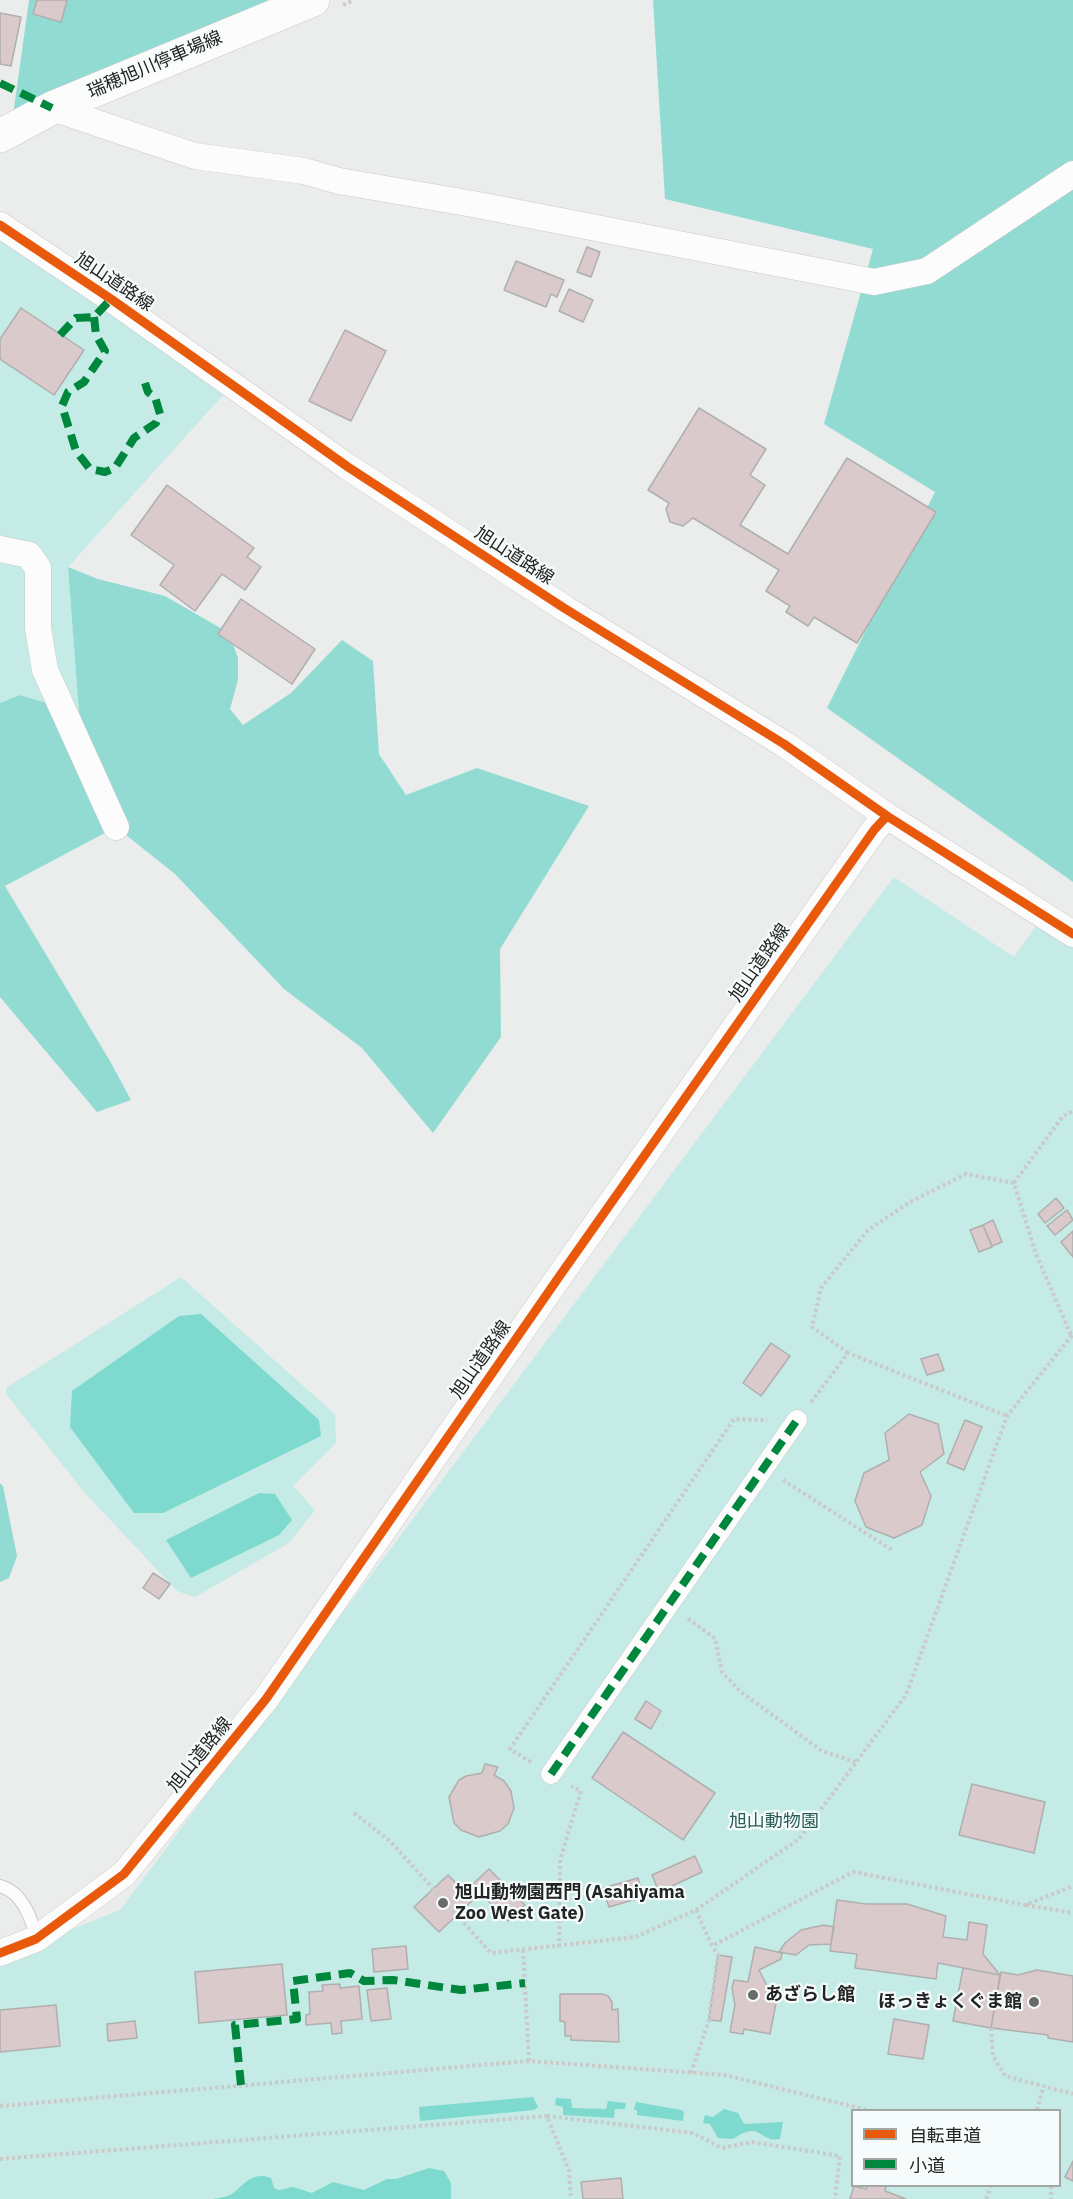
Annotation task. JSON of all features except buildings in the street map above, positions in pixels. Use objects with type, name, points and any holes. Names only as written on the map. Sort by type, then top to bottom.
[{"type":"main road","name":"瑞穂旭川停車場線","points":[[0,136],[52,108],[313,0]]},
{"type":"street","points":[[52,108],[195,156],[304,171],[339,181],[473,204],[874,282],[927,271],[1073,174]]},
{"type":"street","name":"旭山道路線","points":[[0,225],[111,299],[348,467],[564,608],[784,744],[888,816],[874,830],[593,1228],[266,1699],[124,1874],[36,1939],[0,1953]]},
{"type":"street","points":[[0,549],[29,555],[38,568],[38,628],[45,670],[116,826]]},
{"type":"street","points":[[888,816],[1073,934]]},
{"type":"street","points":[[551,1774],[797,1420]]},
{"type":"lane","points":[[0,1886],[11,1889],[32,1917],[36,1939]]},
{"type":"path","points":[[1014,1183],[1064,1116],[1073,1111]]},
{"type":"path","points":[[848,1353],[812,1327],[821,1288],[868,1230],[910,1202],[966,1174],[1014,1183]]},
{"type":"path","points":[[354,1813],[390,1841],[491,1953],[634,1937],[696,1910],[799,1839],[906,1695],[1007,1416],[1072,1334],[1036,1254],[1014,1183]]},
{"type":"path","points":[[764,1468],[892,1550]]},
{"type":"path","points":[[668,1605],[715,1638],[722,1672],[741,1692],[822,1751],[856,1762]]},
{"type":"path","points":[[712,1946],[853,1872],[1073,1913]]},
{"type":"path","points":[[1025,1905],[1073,1886]]},
{"type":"path","points":[[691,2073],[709,2020],[718,1955],[696,1910]]},
{"type":"path","points":[[523,1950],[529,2061]]},
{"type":"path","points":[[991,2028],[993,2056],[1005,2076],[1043,2088],[1073,2094]]},
{"type":"path","points":[[0,2106],[529,2061],[725,2075],[863,2109]]},
{"type":"path","points":[[1037,2109],[1043,2088]]},
{"type":"path","points":[[0,2159],[547,2116],[693,2133],[722,2148],[752,2142],[840,2156],[835,2199]]},
{"type":"path","points":[[547,2116],[569,2171],[570,2199]]},
{"type":"green space","points":[[0,226],[232,385],[68,567],[79,713],[20,695],[0,703]]},
{"type":"green space","name":"旭山動物園","points":[[894,877],[1014,957],[1038,923],[1073,948],[1073,2199],[0,2199],[0,1958],[120,1910]]},
{"type":"green space","points":[[181,1277],[335,1414],[336,1443],[293,1486],[315,1510],[289,1543],[195,1597],[177,1591],[84,1492],[6,1394],[6,1388]]},
{"type":"shaded area","points":[[29,0],[274,0],[11,130]]},
{"type":"shaded area","points":[[653,0],[1073,0],[1073,882],[827,708],[935,492],[824,424],[873,249],[665,199]]},
{"type":"shaded area","points":[[68,567],[98,579],[165,596],[229,633],[238,658],[238,680],[230,709],[243,725],[291,693],[342,640],[373,661],[379,754],[406,795],[477,768],[589,806],[500,949],[501,1037],[433,1133],[362,1048],[284,989],[175,874],[116,827],[5,886],[131,1100],[97,1112],[0,997],[0,703],[20,695],[79,713]]},
{"type":"shaded area","points":[[201,1314],[319,1420],[321,1436],[163,1513],[134,1513],[70,1427],[72,1391],[179,1316]]},
{"type":"shaded area","points":[[0,1483],[3,1486],[17,1556],[9,1578],[0,1582]]},
{"type":"shaded area","points":[[259,1493],[275,1494],[292,1520],[279,1535],[191,1578],[166,1540]]},
{"type":"shaded area","points":[[533,2097],[538,2107],[534,2110],[420,2121],[419,2107]]},
{"type":"shaded area","points":[[556,2098],[571,2099],[572,2108],[606,2109],[608,2101],[626,2103],[625,2109],[615,2109],[614,2118],[563,2115],[563,2107],[555,2105]]},
{"type":"shaded area","points":[[636,2102],[681,2110],[684,2112],[683,2121],[637,2115],[637,2110],[634,2110]]},
{"type":"shaded area","points":[[724,2109],[738,2113],[744,2124],[783,2122],[780,2139],[767,2138],[755,2131],[742,2133],[733,2139],[718,2138],[710,2124],[703,2123],[705,2115],[713,2117]]},
{"type":"shaded area","points":[[429,2168],[444,2171],[451,2183],[451,2199],[213,2199],[230,2195],[249,2180],[259,2176],[271,2178],[274,2188],[279,2190],[293,2187],[312,2193],[333,2182],[364,2190],[387,2179],[396,2179]]},
{"type":"marked path","points":[[0,83],[52,108]]},
{"type":"marked path","points":[[60,335],[76,318],[94,317],[111,299]]},
{"type":"marked path","points":[[94,317],[96,335],[105,351],[84,382],[68,392],[62,406],[76,451],[90,469],[105,472],[115,468],[134,438],[156,423],[160,414],[155,397],[148,392],[145,383]]},
{"type":"marked path","points":[[551,1774],[797,1420]]},
{"type":"marked path","points":[[241,2085],[235,2025],[297,2019],[293,1981],[350,1973],[364,1981],[393,1980],[461,1990],[525,1983]]},
{"type":"cycle path","points":[[0,225],[111,299],[348,467],[564,608],[784,744],[887,816],[1073,934]]},
{"type":"cycle path","points":[[0,1953],[36,1939],[124,1874],[266,1699],[561,1274],[874,830],[887,816]]},
{"type":"place","name":"旭山動物園西門 (Asahiyama Zoo West Gate)","points":[[443,1903]]},
{"type":"place","name":"あざらし館","points":[[753,1995]]},
{"type":"place","name":"ほっきょくぐま館","points":[[1034,2002]]}]
